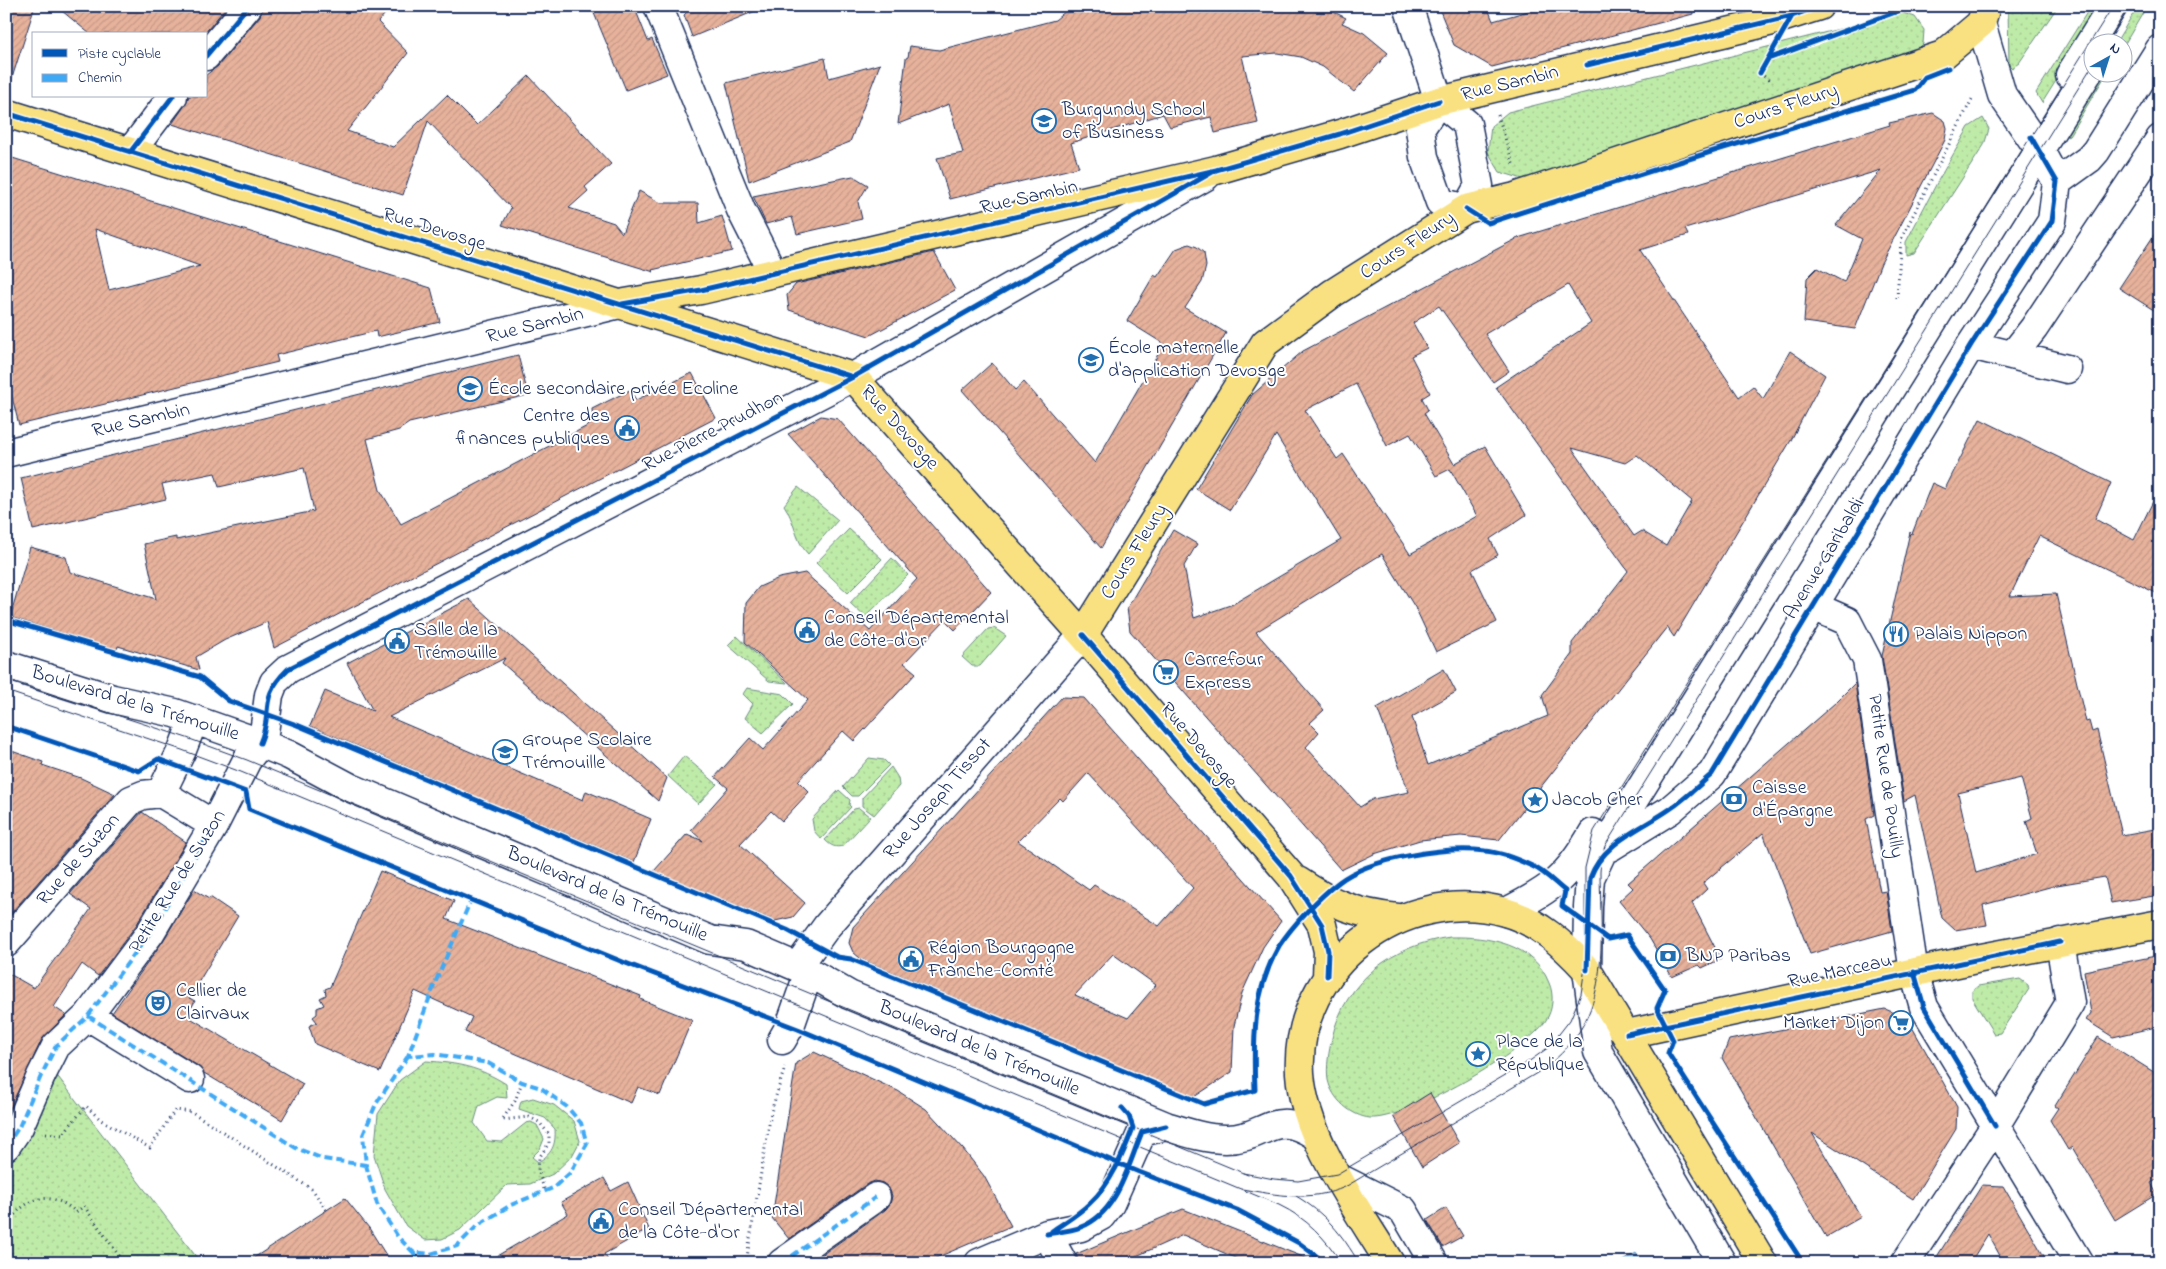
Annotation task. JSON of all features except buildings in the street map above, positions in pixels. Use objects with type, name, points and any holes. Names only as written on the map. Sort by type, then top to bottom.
[{"type":"main road","name":"Rue Sambin","points":[[620,304],[701,290],[773,274],[1216,170],[1340,134],[1439,101],[1777,20],[1819,6]]},
{"type":"main road","name":"Cours Fleury","points":[[1083,635],[1265,342],[1333,293],[1466,208],[1524,194],[1943,55],[1983,15]]},
{"type":"main road","name":"Rue Devosge","points":[[6,112],[853,377],[1083,635],[1292,876]]},
{"type":"main road","points":[[1292,876],[1323,897],[1367,915],[1398,918]]},
{"type":"main road","points":[[1292,876],[1322,925],[1328,951],[1327,976]]},
{"type":"main road","points":[[1390,1263],[1316,1136],[1303,1098],[1300,1062],[1302,1038],[1311,1006],[1327,976],[1345,954],[1366,936],[1398,918],[1450,906],[1483,908],[1506,912],[1542,929],[1566,948],[1588,970],[1627,1034],[1756,1260]]},
{"type":"main road","name":"Rue Marceau","points":[[1627,1034],[1914,972],[2160,924]]},
{"type":"street","points":[[208,54],[248,6]]},
{"type":"street","points":[[658,6],[742,210],[773,274]]},
{"type":"street","points":[[1408,6],[1439,101],[1468,124],[1479,186],[1466,208],[1440,202],[1424,158],[1420,129],[1439,101]]},
{"type":"street","name":"Avenue Garibaldi","points":[[1722,1263],[1598,1052],[1588,970],[1590,878],[1594,867],[2035,143],[2113,6]]},
{"type":"street","points":[[2112,32],[2129,6]]},
{"type":"street","points":[[1983,15],[2002,95],[2035,143],[2057,182],[2089,159],[2096,151],[2160,49]]},
{"type":"street","name":"Avenue Garibaldi","points":[[1506,912],[1556,884],[1576,863],[2035,143],[2084,77]]},
{"type":"street","points":[[130,151],[171,98]]},
{"type":"street","points":[[2013,355],[2034,328],[2160,139]]},
{"type":"street","name":"Rue Pierre Prudhon","points":[[260,743],[264,733],[269,695],[274,682],[288,669],[853,377],[1216,170]]},
{"type":"street","name":"Avenue Garibaldi","points":[[1594,867],[1606,850],[1670,810],[1712,774],[1971,345],[2052,221],[2057,182]]},
{"type":"street","name":"Rue Sambin","points":[[6,453],[620,304]]},
{"type":"street","points":[[1971,345],[2067,369]]},
{"type":"street","name":"Petite Rue de Pouilly","points":[[1813,606],[1847,622],[1867,660],[1914,972],[1924,1006],[2079,1263]]},
{"type":"street","name":"Rue Joseph Tissot","points":[[782,1040],[790,1026],[803,969],[832,920],[1083,635]]},
{"type":"street","name":"Boulevard de la Trémouille","points":[[6,665],[113,700],[194,719],[260,743],[289,755],[351,788],[710,940],[746,945],[803,969],[849,995],[1166,1126],[1205,1137],[1227,1139],[1246,1136],[1286,1122],[1294,1124],[1316,1136]]},
{"type":"street","points":[[194,719],[182,750],[161,793],[214,825]]},
{"type":"street","name":"Petite Rue de Suzon","points":[[13,1136],[40,1076],[56,1046],[88,1016],[150,933],[214,825],[246,760],[260,743]]},
{"type":"street","name":"Rue de Suzon","points":[[6,943],[131,800],[143,795],[161,793]]},
{"type":"street","points":[[1905,1263],[1995,1126],[2070,1003],[2060,942]]},
{"type":"street","points":[[88,1016],[190,1079]]},
{"type":"street","points":[[1047,1234],[1090,1204],[1098,1196],[1118,1163],[1133,1128],[1129,1116],[1122,1108]]},
{"type":"street","points":[[979,1263],[1047,1234],[1081,1227],[1101,1216],[1110,1204],[1142,1132],[1166,1126]]},
{"type":"street","points":[[1339,1178],[1403,1210],[1434,1263]]},
{"type":"street","points":[[782,1263],[876,1197]]},
{"type":"street","points":[[1047,1234],[1064,1263]]},
{"type":"path","points":[[1760,73],[1764,66]]},
{"type":"path","points":[[1897,298],[1901,239],[1976,91]]},
{"type":"path","points":[[1498,115],[1516,177]]},
{"type":"path","points":[[522,1082],[515,1101],[502,1120],[529,1117],[539,1122],[549,1134],[549,1143],[539,1158],[538,1170],[545,1192]]},
{"type":"path","points":[[13,1136],[62,1135],[86,1106],[101,1120],[150,1148],[175,1110],[192,1112],[313,1190],[326,1210]]},
{"type":"path","points":[[746,1263],[771,1112]]},
{"type":"path","points":[[6,1227],[21,1207],[27,1202],[39,1198],[67,1203],[76,1212],[84,1206],[124,1263]]},
{"type":"path","points":[[6,1244],[13,1258],[7,1263]]},
{"type":"green space","points":[[2008,6],[2058,6],[2019,63],[2012,68],[2009,65]]},
{"type":"green space","points":[[2091,6],[2103,6],[2087,32],[2084,32],[2084,36],[2042,103],[2036,93]]},
{"type":"green space","points":[[2138,6],[2147,6],[2132,32],[2122,32]]},
{"type":"green space","points":[[1903,13],[1915,17],[1924,30],[1923,44],[1912,56],[1769,104],[1523,179],[1500,172],[1488,152],[1491,126],[1508,112]]},
{"type":"green space","points":[[2092,82],[2102,82],[2068,137],[2060,132]]},
{"type":"green space","points":[[1983,118],[1989,129],[1984,145],[1914,253],[1906,255],[1906,242],[1939,179],[1969,127]]},
{"type":"green space","points":[[798,487],[838,520],[808,554],[800,543],[784,505]]},
{"type":"green space","points":[[849,529],[882,559],[848,593],[816,563]]},
{"type":"green space","points":[[892,558],[908,575],[865,617],[850,603]]},
{"type":"green space","points":[[994,628],[1006,636],[980,666],[972,666],[962,657],[988,629]]},
{"type":"green space","points":[[737,636],[787,683],[769,681],[728,645]]},
{"type":"green space","points":[[747,688],[783,694],[793,704],[763,733],[745,718],[753,704],[743,694]]},
{"type":"green space","points":[[684,756],[717,784],[698,804],[668,776]]},
{"type":"green space","points":[[869,758],[884,760],[889,765],[858,796],[852,796],[843,787]]},
{"type":"green space","points":[[891,767],[898,778],[899,786],[874,815],[862,806],[862,798]]},
{"type":"green space","points":[[839,790],[850,800],[849,805],[851,807],[821,839],[814,831],[812,819]]},
{"type":"green space","points":[[859,808],[870,817],[843,846],[838,847],[829,844],[825,840],[854,809]]},
{"type":"green space","points":[[1450,937],[1480,938],[1495,941],[1509,945],[1533,959],[1542,970],[1551,987],[1552,1002],[1546,1020],[1535,1033],[1492,1065],[1437,1096],[1387,1116],[1370,1118],[1356,1114],[1338,1100],[1330,1087],[1327,1075],[1332,1038],[1348,999],[1360,983],[1391,957],[1429,941]]},
{"type":"green space","points":[[2020,979],[2028,985],[2029,989],[2000,1033],[1994,1034],[1972,998],[1972,991],[1978,986]]},
{"type":"green space","points":[[426,1061],[468,1067],[506,1084],[507,1098],[497,1097],[479,1106],[474,1123],[487,1141],[502,1142],[526,1123],[531,1122],[537,1125],[544,1139],[540,1149],[532,1157],[538,1162],[547,1156],[554,1144],[555,1129],[545,1118],[519,1109],[521,1101],[533,1098],[554,1105],[574,1121],[580,1141],[572,1156],[553,1174],[530,1184],[507,1185],[460,1230],[442,1239],[425,1240],[406,1226],[385,1189],[374,1155],[378,1114],[400,1080]]},
{"type":"green space","points":[[52,1069],[201,1263],[6,1263],[6,1156]]},
{"type":"water","points":[[1636,1253],[1642,1263],[1619,1263]]},
{"type":"tram line","points":[[1243,1173],[1298,1181],[1337,1174],[1531,1060],[1549,1047],[1570,1020],[1581,994],[1585,967],[1585,868],[1594,831],[2113,6]]},
{"type":"tram line","points":[[2113,32],[2129,6]]},
{"type":"tram line","points":[[1242,1189],[1281,1195],[1307,1196],[1332,1192],[1345,1187],[1537,1073],[1562,1053],[1579,1032],[1591,1009],[1601,958],[1600,872],[1601,858],[1605,846],[2084,79]]},
{"type":"tram line","points":[[6,679],[187,738],[247,760],[1248,1175]]},
{"type":"tram line","points":[[6,691],[182,750],[241,772],[1279,1205],[1299,1216],[1315,1230],[1342,1263]]},
{"type":"tram line","points":[[1296,1196],[1316,1210],[1332,1225],[1359,1263]]},
{"type":"marked path","points":[[6,1146],[19,1127],[56,1046],[88,1016],[150,933],[214,825]]},
{"type":"marked path","points":[[408,1056],[376,1104],[363,1135],[366,1165],[377,1204],[398,1237],[413,1252],[430,1254],[457,1246],[478,1225],[511,1205],[553,1188],[570,1173],[587,1144],[581,1123],[567,1107],[541,1088],[522,1082],[488,1063],[435,1054],[408,1056],[435,983],[471,900]]},
{"type":"marked path","points":[[88,1016],[296,1148],[323,1159],[366,1165]]},
{"type":"marked path","points":[[782,1263],[876,1197]]},
{"type":"marked path","points":[[413,1252],[421,1263]]},
{"type":"cycle path","points":[[208,54],[248,6]]},
{"type":"cycle path","points":[[1587,65],[1792,16],[1819,6]]},
{"type":"cycle path","points":[[1768,59],[1912,6]]},
{"type":"cycle path","points":[[1760,73],[1792,16]]},
{"type":"cycle path","points":[[1466,209],[1488,223],[1717,150],[1915,90],[1925,77],[1948,68]]},
{"type":"cycle path","points":[[131,151],[171,98]]},
{"type":"cycle path","points":[[622,304],[701,290],[1216,170],[1340,134],[1439,101]]},
{"type":"cycle path","points":[[6,113],[853,377]]},
{"type":"cycle path","points":[[1587,970],[1590,878],[1596,866],[1613,846],[1676,805],[1712,774],[1971,345],[2052,221],[2057,182],[2031,137]]},
{"type":"cycle path","points":[[260,743],[266,722],[269,697],[278,679],[288,669],[853,377],[1216,170]]},
{"type":"cycle path","points":[[6,620],[200,677],[229,701],[297,725],[787,930],[837,957],[851,959],[1204,1104],[1255,1090],[1256,1016],[1259,998],[1270,963],[1279,946],[1298,921],[1331,888],[1369,866],[1430,852],[1450,850],[1491,852],[1521,861],[1536,868],[1565,891],[1562,906],[1608,939],[1627,935],[1665,990],[1657,1008],[1673,1040],[1668,1053],[1803,1263]]},
{"type":"cycle path","points":[[1083,635],[1291,876],[1322,925],[1328,951],[1327,976]]},
{"type":"cycle path","points":[[6,726],[139,771],[158,759],[246,792],[249,809],[623,962],[798,1029],[1139,1172],[1237,1210],[1299,1243],[1323,1263]]},
{"type":"cycle path","points":[[1627,1034],[2060,942]]},
{"type":"cycle path","points":[[1914,972],[1924,1007],[1995,1126]]},
{"type":"cycle path","points":[[1052,1231],[1086,1207],[1110,1178],[1121,1158],[1133,1128],[1129,1116],[1122,1108]]},
{"type":"cycle path","points":[[1047,1234],[1081,1227],[1094,1220],[1104,1211],[1120,1187],[1142,1132],[1166,1126]]},
{"type":"place","name":"Burgundy School of Business","points":[[1044,121]]},
{"type":"place","name":"École maternelle d'application Devosge","points":[[1091,360]]},
{"type":"place","name":"École secondaire privée Ecoline","points":[[470,389]]},
{"type":"place","name":"Centre des finances publiques","points":[[627,428]]},
{"type":"place","name":"Conseil Départemental de Côte-d'Or","points":[[807,630]]},
{"type":"place","name":"Palais Nippon","points":[[1896,634]]},
{"type":"place","name":"Salle de la Trémouille","points":[[397,641]]},
{"type":"place","name":"Carrefour Express","points":[[1166,672]]},
{"type":"place","name":"Groupe Scolaire Trémouille","points":[[505,752]]},
{"type":"place","name":"Caisse d'Épargne","points":[[1734,799]]},
{"type":"place","name":"Jacob Cher","points":[[1535,800]]},
{"type":"place","name":"BNP Paribas","points":[[1668,956]]},
{"type":"place","name":"Région Bourgogne Franche-Comté","points":[[911,959]]},
{"type":"place","name":"Cellier de Clairvaux","points":[[158,1003]]},
{"type":"place","name":"Market Dijon","points":[[1901,1023]]},
{"type":"place","name":"Place de la République","points":[[1478,1054]]},
{"type":"place","name":"Conseil Départemental de la Côte-d'Or","points":[[601,1221]]}]
